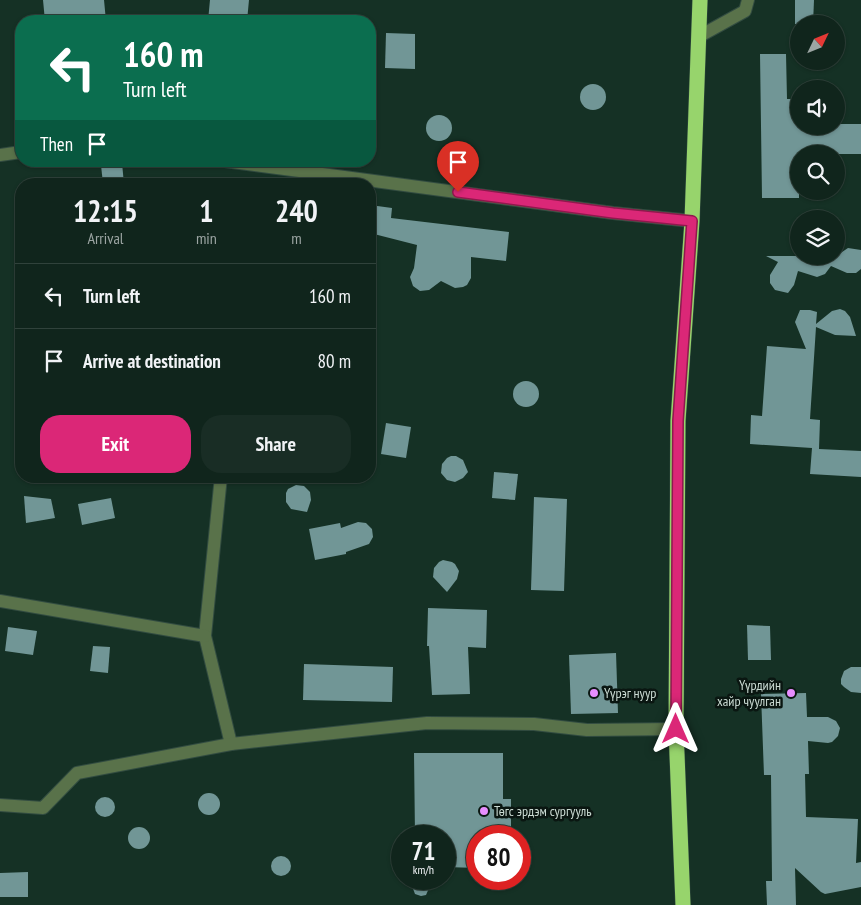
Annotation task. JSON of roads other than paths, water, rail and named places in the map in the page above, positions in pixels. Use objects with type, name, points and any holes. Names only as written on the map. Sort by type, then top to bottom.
[{"type":"highway","points":[[683,905],[676,729],[678,421],[692,221],[700,0]]},
{"type":"street","points":[[698,37],[745,11],[748,0]]},
{"type":"street","points":[[0,155],[15,153]]},
{"type":"street","points":[[269,167],[351,178]]},
{"type":"street","points":[[376,181],[613,213],[692,221]]},
{"type":"street","points":[[220,483],[205,636],[231,744]]},
{"type":"street","points":[[0,601],[205,636]]},
{"type":"street","points":[[0,805],[43,808],[76,773],[231,744],[427,723],[534,724],[587,730],[676,729]]},
{"type":"place","name":"Үүрэг нуур","points":[[594,693]]},
{"type":"place","name":"Үүрдийн хайр чуулган","points":[[791,693]]},
{"type":"place","name":"Төгс эрдэм сургууль","points":[[484,811]]}]
